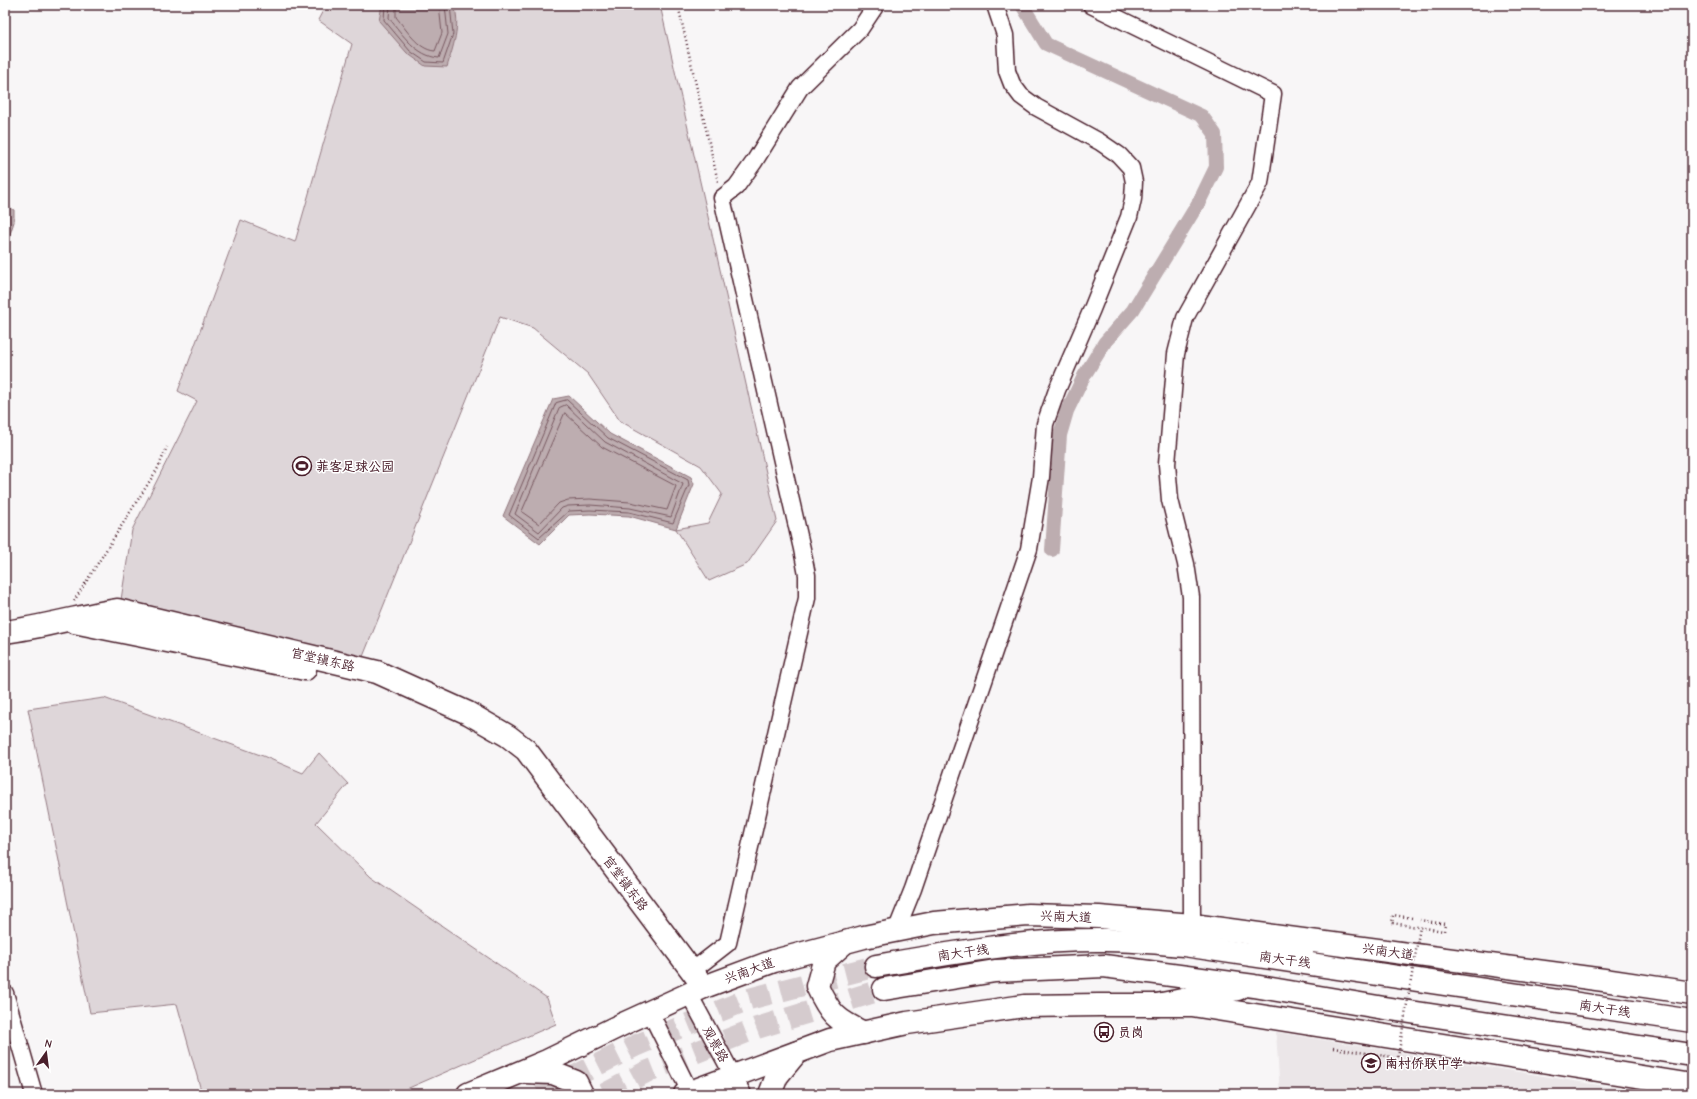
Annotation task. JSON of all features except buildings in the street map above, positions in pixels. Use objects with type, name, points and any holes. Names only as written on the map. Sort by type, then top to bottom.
[{"type":"main road","name":"官堂镇东路","points":[[5,632],[69,621],[87,615],[117,610],[377,672],[468,713],[508,736],[526,750],[695,984]]},
{"type":"main road","name":"兴南大道","points":[[468,1094],[521,1072],[650,1012],[695,984],[845,942],[934,923],[1028,915],[1099,917],[1192,925],[1692,993]]},
{"type":"main road","points":[[1250,933],[1342,967]]},
{"type":"main road","name":"南大干线","points":[[876,966],[951,953],[1053,942],[1105,940],[1184,945],[1342,967],[1692,1021]]},
{"type":"main road","points":[[845,942],[824,961],[817,986],[827,1008],[843,1024],[864,1033]]},
{"type":"main road","name":"南大干线","points":[[884,989],[995,971],[1104,966],[1254,986],[1384,1008],[1692,1054]]},
{"type":"main road","points":[[1157,1005],[1254,986]]},
{"type":"main road","points":[[689,1093],[738,1085],[796,1052],[830,1040],[956,1015],[1024,1006],[1192,1005],[1692,1085]]},
{"type":"main road","points":[[770,1094],[777,1076],[796,1052]]},
{"type":"main road","points":[[521,1072],[553,1073],[576,1082],[582,1094]]},
{"type":"street","points":[[695,984],[728,943],[807,598],[807,575],[802,549],[722,198],[736,187],[800,88],[860,29],[876,5]]},
{"type":"street","points":[[896,931],[913,889],[1029,549],[1041,477],[1045,424],[1057,390],[1092,309],[1128,217],[1133,199],[1134,182],[1131,168],[1119,155],[1100,142],[1036,108],[1021,96],[1012,84],[1007,71],[1005,35],[995,5]]},
{"type":"street","points":[[1091,5],[1273,94],[1260,183],[1185,318],[1176,354],[1168,464],[1170,500],[1186,564],[1191,597],[1192,925]]},
{"type":"street","name":"观景路","points":[[695,984],[738,1085]]},
{"type":"street","points":[[5,993],[34,1094]]},
{"type":"street","points":[[650,1012],[689,1093]]},
{"type":"path","points":[[678,5],[722,198]]},
{"type":"path","points":[[69,621],[74,601],[158,468],[167,447]]},
{"type":"path","points":[[1412,918],[1393,915],[1392,923],[1444,931],[1445,924],[1420,920]]},
{"type":"path","points":[[1398,1057],[1420,927]]},
{"type":"path","points":[[1333,1048],[1405,1058]]},
{"type":"shaded area","points":[[326,5],[660,5],[777,521],[747,564],[709,581],[676,529],[708,523],[722,494],[701,466],[620,421],[588,374],[533,328],[500,317],[360,664],[120,606],[132,530],[197,401],[178,391],[241,220],[295,242],[352,44],[318,20]]},
{"type":"shaded area","points":[[104,698],[263,756],[303,773],[319,753],[348,784],[316,823],[371,877],[547,998],[556,1024],[395,1094],[202,1094],[177,1004],[90,1013],[28,709]]},
{"type":"shaded area","name":"南村侨联中学","points":[[1276,1032],[1653,1094],[1280,1094]]},
{"type":"water","points":[[382,5],[454,5],[457,21],[454,44],[447,67],[425,66],[407,53],[379,21]]},
{"type":"water","points":[[5,205],[14,210],[14,222],[5,249]]},
{"type":"water","points":[[569,396],[610,434],[691,477],[694,484],[676,529],[629,516],[590,514],[569,515],[540,544],[503,516],[553,399]]},
{"type":"waterway","points":[[1022,5],[1046,44],[1202,116],[1215,134],[1216,167],[1199,202],[1133,310],[1105,342],[1084,376],[1067,411],[1060,435],[1052,550]]},
{"type":"tunnel","points":[[539,1094],[637,1045],[749,999],[876,966]]},
{"type":"tunnel","points":[[605,1094],[646,1072],[757,1028],[884,989]]},
{"type":"place","name":"菲客足球公园","points":[[302,466]]},
{"type":"place","name":"员岗","points":[[1104,1032]]},
{"type":"place","name":"南村侨联中学","points":[[1371,1063]]}]
